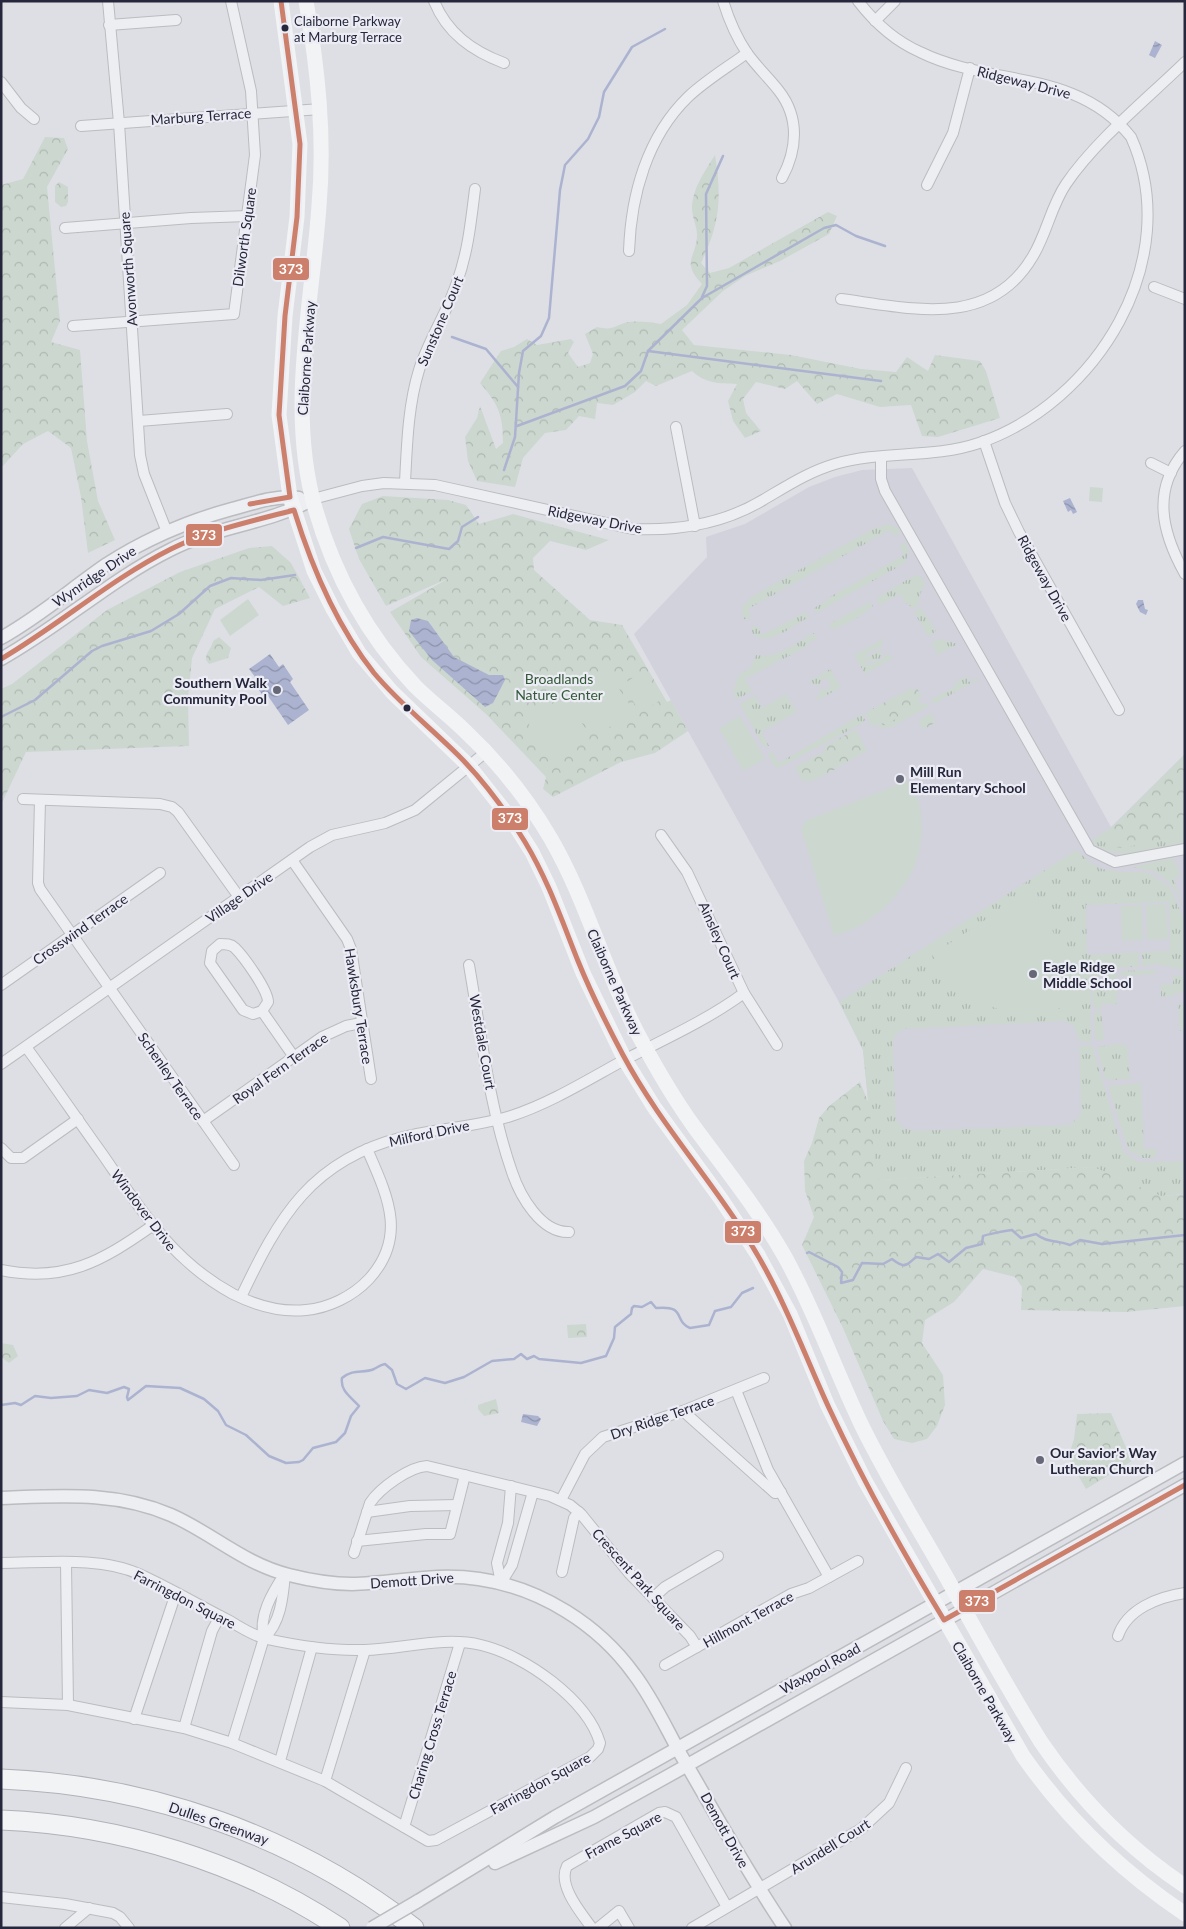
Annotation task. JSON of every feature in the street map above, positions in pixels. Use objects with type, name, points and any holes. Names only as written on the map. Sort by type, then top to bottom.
[{"type":"highway","name":"Dulles Greenway","points":[[1,1779],[65,1784],[110,1791],[176,1807],[239,1827],[337,1875],[414,1928]]},
{"type":"highway","points":[[1,1820],[100,1832],[189,1854],[265,1885],[298,1902],[340,1928]]},
{"type":"main road","name":"Claiborne Parkway","points":[[280,1],[300,144],[297,218],[285,316],[279,416],[292,503],[314,570],[333,609],[359,653],[392,692],[469,766],[510,819],[532,852],[550,886],[583,973],[625,1060],[654,1108],[721,1199],[758,1255],[790,1314],[850,1453],[1005,1728],[1052,1795],[1119,1864],[1185,1914]]},
{"type":"main road","name":"Claiborne Parkway","points":[[306,1],[321,110],[319,209],[302,387],[305,453],[313,499],[339,571],[366,622],[382,646],[418,689],[486,752],[519,791],[560,856],[622,1002],[646,1049],[679,1104],[748,1198],[785,1256],[818,1322],[864,1430],[1023,1713],[1056,1764],[1119,1833],[1185,1886]]},
{"type":"street","name":"Avonworth Square","points":[[108,1],[119,123],[140,455],[144,474],[167,532]]},
{"type":"street","name":"Dilworth Square","points":[[73,326],[234,314],[255,155],[252,91],[230,1]]},
{"type":"street","points":[[434,1],[446,23],[456,36],[480,54],[504,63]]},
{"type":"street","points":[[723,1],[732,27],[747,54],[780,91],[791,115],[794,128],[793,152],[782,178]]},
{"type":"street","name":"Ridgeway Drive","points":[[858,1],[875,21],[890,34],[922,53],[970,68],[1054,86],[1072,92],[1097,106],[1120,124],[1141,151],[1154,176]]},
{"type":"street","points":[[875,21],[895,1]]},
{"type":"street","points":[[110,25],[176,20]]},
{"type":"street","points":[[629,251],[637,188],[646,162],[664,125],[689,96],[747,54]]},
{"type":"street","points":[[841,299],[942,311],[975,304],[1002,290],[1014,280],[1033,257],[1054,205],[1076,170],[1120,124],[1185,62]]},
{"type":"street","points":[[927,185],[953,133],[970,68]]},
{"type":"street","points":[[1,82],[21,108],[34,119]]},
{"type":"street","name":"Marburg Terrace","points":[[80,126],[254,112],[321,110]]},
{"type":"street","name":"Sunstone Court","points":[[405,482],[407,433],[413,394],[426,351],[448,304],[462,266],[467,248],[475,189]]},
{"type":"street","points":[[65,228],[248,216]]},
{"type":"street","points":[[1148,300],[1155,283],[1185,299]]},
{"type":"street","name":"Ridgeway Drive","points":[[313,499],[362,486],[405,482],[435,485],[633,529],[661,530],[694,526],[741,512],[794,480],[819,469],[859,458],[936,453],[984,441],[1043,414],[1083,385],[1106,362]]},
{"type":"street","points":[[139,421],[227,414]]},
{"type":"street","points":[[676,427],[694,526]]},
{"type":"street","name":"Ridgeway Drive","points":[[984,441],[999,486],[1019,532],[1119,710]]},
{"type":"street","points":[[1185,451],[1171,473],[1164,496],[1164,526],[1168,540],[1185,574]]},
{"type":"street","points":[[881,457],[881,479],[885,491],[1090,850],[1115,862],[1185,849]]},
{"type":"street","points":[[1151,463],[1171,473]]},
{"type":"street","name":"Wynridge Drive","points":[[1,638],[108,564],[167,532],[205,517],[250,504],[292,503],[313,499]]},
{"type":"street","name":"Wynridge Drive","points":[[1,660],[47,631],[136,569],[170,550],[292,503]]},
{"type":"street","name":"Village Drive","points":[[1,1064],[292,860],[332,835],[385,823],[415,810],[486,752]]},
{"type":"street","points":[[23,799],[160,804],[172,807],[178,812],[238,897]]},
{"type":"street","name":"Schenley Terrace","points":[[40,800],[38,883],[43,894],[234,1165]]},
{"type":"street","name":"Ainsley Court","points":[[661,834],[687,872],[700,896],[744,993],[777,1046]]},
{"type":"street","name":"Hawksbury Terrace","points":[[292,860],[347,939],[351,949],[371,1079]]},
{"type":"street","name":"Crosswind Terrace","points":[[1,984],[160,873]]},
{"type":"street","points":[[226,944],[235,948],[268,996],[266,1007],[262,1011],[254,1014],[243,1010],[210,963],[210,957],[215,947],[226,944]]},
{"type":"street","name":"Westdale Court","points":[[469,965],[498,1119],[512,1173],[528,1204],[551,1228],[560,1232],[569,1232]]},
{"type":"street","name":"Milford Drive","points":[[241,1297],[271,1236],[291,1207],[331,1170],[367,1149],[405,1137],[498,1119],[544,1102],[646,1049],[744,993]]},
{"type":"street","points":[[262,1011],[294,1057]]},
{"type":"street","name":"Royal Fern Terrace","points":[[203,1121],[332,1031],[361,1022]]},
{"type":"street","name":"Windover Drive","points":[[26,1047],[152,1226],[181,1258],[200,1273],[241,1297],[266,1308],[282,1311],[312,1310],[343,1299],[357,1290],[372,1275],[387,1249],[392,1222],[387,1195],[367,1149]]},
{"type":"street","points":[[1,1148],[11,1158],[23,1158],[78,1119]]},
{"type":"street","points":[[1,1270],[30,1274],[48,1274],[80,1268],[112,1253],[152,1226]]},
{"type":"street","name":"Dry Ridge Terrace","points":[[561,1500],[585,1454],[603,1437],[683,1411],[764,1378]]},
{"type":"street","points":[[736,1390],[768,1470],[829,1578]]},
{"type":"street","points":[[683,1411],[760,1481],[775,1493],[781,1492]]},
{"type":"street","name":"Waxpool Road","points":[[372,1928],[459,1878],[555,1818],[1185,1463]]},
{"type":"street","name":"Crescent Park Square","points":[[354,1553],[374,1496],[418,1466],[427,1466],[533,1492],[561,1500],[579,1512],[653,1598],[690,1636],[697,1647]]},
{"type":"street","points":[[357,1541],[419,1534],[450,1534],[464,1475]]},
{"type":"street","name":"Waxpool Road","points":[[459,1878],[594,1817],[688,1766],[1185,1485]]},
{"type":"street","points":[[501,1583],[498,1563],[508,1523],[511,1486]]},
{"type":"street","points":[[501,1583],[512,1565],[533,1492]]},
{"type":"street","name":"Demott Drive","points":[[1,1498],[81,1495],[128,1501],[172,1516],[237,1554],[285,1574],[327,1582],[351,1584],[434,1576],[466,1577],[501,1583],[548,1601],[600,1636],[634,1673],[758,1889],[785,1928]]},
{"type":"street","points":[[367,1512],[410,1506],[457,1505]]},
{"type":"street","name":"Crescent Park Square","points":[[562,1572],[574,1518],[579,1512]]},
{"type":"street","points":[[508,1523],[522,1527]]},
{"type":"street","points":[[653,1598],[665,1587],[718,1556]]},
{"type":"street","name":"Hillmont Terrace","points":[[665,1664],[791,1594],[810,1588],[858,1561]]},
{"type":"street","name":"Farringdon Square","points":[[1,1563],[66,1564],[83,1562],[112,1566],[138,1573],[264,1638],[312,1647],[365,1650],[446,1642],[480,1645],[501,1652],[554,1683],[580,1708],[598,1738],[598,1749],[590,1757],[436,1840],[420,1838],[325,1781],[232,1743],[184,1728],[68,1705],[1,1702]]},
{"type":"street","points":[[66,1564],[68,1705]]},
{"type":"street","points":[[232,1743],[264,1638],[261,1628],[272,1592],[285,1574]]},
{"type":"street","points":[[134,1719],[176,1593]]},
{"type":"street","points":[[1118,1636],[1122,1624],[1140,1609],[1163,1598],[1185,1593]]},
{"type":"street","points":[[184,1728],[212,1631],[220,1616]]},
{"type":"street","name":"Charing Cross Terrace","points":[[404,1827],[460,1643]]},
{"type":"street","points":[[280,1762],[312,1647]]},
{"type":"street","points":[[325,1781],[365,1650]]},
{"type":"street","name":"Arundell Court","points":[[692,1928],[871,1822],[888,1803],[906,1768]]},
{"type":"street","name":"Frame Square","points":[[592,1928],[565,1884],[564,1872],[567,1866],[658,1813],[665,1812],[676,1817],[727,1907]]},
{"type":"street","points":[[1,1897],[89,1908],[113,1913],[120,1917],[128,1928]]},
{"type":"street","points":[[66,1928],[89,1908]]},
{"type":"street","points":[[598,1928],[619,1910],[629,1928]]},
{"type":"shaded area","points":[[912,468],[1111,827],[1185,754],[1185,1194],[1161,1196],[1093,1167],[876,1180],[863,1050],[839,1002],[634,634],[707,557],[706,537],[745,524],[809,487],[835,477],[862,470]]},
{"type":"green space","points":[[45,137],[64,138],[68,149],[47,187],[60,321],[51,342],[80,350],[87,441],[98,501],[115,540],[88,553],[81,497],[71,448],[48,431],[23,444],[1,468],[1,185],[23,179]]},
{"type":"green space","points":[[715,155],[719,198],[718,210],[716,223],[701,263],[710,273],[729,268],[828,212],[837,216],[829,234],[780,261],[745,276],[723,291],[682,330],[694,345],[791,355],[861,369],[896,372],[907,357],[928,371],[935,355],[980,361],[986,371],[1000,418],[938,437],[922,436],[911,405],[880,407],[837,394],[817,404],[797,381],[785,389],[756,382],[743,399],[746,413],[761,431],[745,438],[733,421],[728,401],[737,384],[707,381],[692,371],[656,386],[646,381],[635,392],[613,405],[597,403],[595,419],[579,416],[566,430],[545,433],[523,458],[515,487],[477,481],[468,461],[465,437],[477,418],[480,406],[496,449],[503,443],[502,424],[498,410],[480,383],[501,351],[514,347],[527,339],[537,345],[571,339],[574,342],[568,353],[578,367],[590,363],[593,354],[585,334],[597,327],[611,328],[633,322],[661,324],[687,305],[702,284],[695,276],[691,264],[697,235],[692,211],[694,194]]},
{"type":"green space","points":[[59,182],[68,187],[68,202],[66,206],[61,207],[55,202],[55,186]]},
{"type":"green space","points":[[1090,487],[1103,488],[1102,502],[1089,501]]},
{"type":"green space","name":"Broadlands Nature Center","points":[[383,496],[448,500],[466,505],[479,524],[513,514],[609,540],[586,550],[550,541],[533,558],[534,570],[590,620],[622,625],[667,702],[671,700],[688,731],[655,753],[621,762],[553,797],[543,789],[546,777],[486,714],[421,657],[390,612],[449,578],[386,606],[359,559],[349,529],[362,504]]},
{"type":"green space","points":[[890,524],[900,530],[899,534],[894,536],[890,530],[748,609],[751,617],[746,620],[743,618],[742,607],[751,597],[874,528]]},
{"type":"green space","points":[[905,542],[909,551],[905,563],[816,613],[814,608],[828,598],[904,555],[899,546]]},
{"type":"green space","points":[[272,546],[291,563],[310,598],[283,606],[259,587],[215,609],[192,658],[188,699],[189,746],[26,752],[1,805],[1,689],[12,684],[107,610],[180,572],[249,548]]},
{"type":"green space","points":[[915,575],[922,577],[925,583],[920,595],[919,605],[912,609],[908,603],[906,604],[900,594],[880,605],[876,599],[878,597]]},
{"type":"green space","points":[[248,599],[259,615],[230,636],[220,620]]},
{"type":"green space","points":[[869,602],[873,606],[854,620],[832,630],[829,624]]},
{"type":"green space","points":[[921,608],[936,631],[928,637],[914,612]]},
{"type":"green space","points":[[806,612],[809,617],[771,637],[763,638],[751,631],[752,627],[756,625],[762,635]]},
{"type":"green space","points":[[814,633],[817,638],[807,644],[808,646],[745,679],[752,691],[738,699],[733,694],[738,676],[751,667],[756,655],[772,655]]},
{"type":"green space","points":[[219,637],[231,648],[228,658],[209,664],[206,660],[207,655],[213,641]]},
{"type":"green space","points":[[884,638],[881,645],[882,650],[876,649],[867,653],[866,663],[869,665],[884,658],[884,654],[895,657],[865,674],[854,655]]},
{"type":"green space","points":[[939,639],[958,644],[938,655],[931,643]]},
{"type":"green space","points":[[878,651],[882,654],[881,658],[871,662],[867,661],[868,656]]},
{"type":"green space","points":[[830,669],[841,687],[817,701],[820,689],[828,690],[830,683],[826,679],[822,679],[819,687],[809,681]]},
{"type":"green space","points":[[603,673],[608,673],[632,708],[630,714],[600,733],[594,732],[571,697],[572,693]]},
{"type":"green space","points":[[641,673],[659,701],[640,713],[623,684]]},
{"type":"green space","points":[[966,676],[969,682],[978,677],[979,679],[934,704],[930,700],[955,687],[954,683]]},
{"type":"green space","points":[[911,688],[912,690],[917,688],[922,697],[918,699],[921,705],[883,726],[874,708]]},
{"type":"green space","points":[[786,694],[797,712],[761,732],[769,746],[763,746],[740,704],[755,695],[762,708]]},
{"type":"green space","points":[[561,698],[566,700],[590,735],[588,740],[558,760],[552,760],[529,725],[530,719]]},
{"type":"green space","points":[[920,703],[927,704],[928,707],[890,728],[879,728],[880,723],[884,725]]},
{"type":"green space","points":[[874,708],[881,721],[878,727],[870,724],[865,713]]},
{"type":"green space","points":[[931,713],[936,722],[923,730],[918,720]]},
{"type":"green space","points":[[862,714],[865,720],[863,723],[778,768],[775,767],[768,755],[771,750],[779,763]]},
{"type":"green space","points":[[740,716],[765,759],[743,771],[719,728]]},
{"type":"green space","points":[[856,729],[867,751],[836,768],[827,753],[836,769],[814,780],[803,782],[795,767],[825,751],[824,747]]},
{"type":"green space","points":[[1185,754],[1185,834],[1122,848],[1116,847],[1108,833],[1099,838],[1097,836],[1112,827]]},
{"type":"green space","points":[[907,781],[916,796],[921,811],[921,836],[915,865],[908,879],[890,903],[858,927],[834,936],[801,829],[805,821]]},
{"type":"green space","points":[[1108,833],[1116,847],[1122,848],[1185,834],[1185,842],[1148,852],[1124,854],[1101,848],[1090,841]]},
{"type":"green space","points":[[1076,850],[1102,869],[1121,872],[1147,872],[1170,887],[1185,922],[1183,970],[1158,964],[1142,966],[1142,952],[1170,951],[1169,902],[1086,905],[1087,955],[1139,952],[1139,967],[1118,968],[1106,971],[1095,979],[1091,986],[1091,1042],[1079,1041],[1074,1026],[1064,1021],[903,1029],[895,1035],[893,1046],[896,1119],[903,1128],[913,1131],[1069,1125],[1080,1116],[1081,1109],[1079,1046],[1092,1045],[1123,1151],[1138,1162],[1185,1161],[1185,1193],[1161,1196],[1093,1167],[876,1180],[863,1050],[839,1002]]},
{"type":"green space","points":[[1169,858],[1175,861],[1181,876],[1174,879],[1185,914],[1177,894],[1165,879],[1152,871],[1133,867]]},
{"type":"green space","points":[[1026,893],[1035,895],[1085,997],[1061,1008],[1040,1013],[1019,1014],[1000,1010],[982,1002],[964,990],[932,955]]},
{"type":"green space","points":[[1166,904],[1168,939],[1147,940],[1146,905]]},
{"type":"green space","points":[[1142,905],[1143,940],[1122,941],[1121,906]]},
{"type":"green space","points":[[1154,970],[1156,974],[1121,976],[1122,971]]},
{"type":"green space","points":[[1115,972],[1117,974],[1117,1004],[1101,1004],[1101,1009],[1096,1009],[1092,997],[1093,991],[1099,981]]},
{"type":"green space","points":[[1173,975],[1184,977],[1184,992],[1174,994],[1174,996],[1161,997],[1161,984],[1173,984]]},
{"type":"green space","points":[[1178,1003],[1184,1005],[1184,1031],[1180,1031]]},
{"type":"green space","points":[[1101,1011],[1104,1041],[1095,1039],[1094,1013]]},
{"type":"green space","points":[[1117,1044],[1127,1045],[1130,1079],[1108,1080],[1105,1078],[1097,1047]]},
{"type":"green space","points":[[860,1082],[869,1104],[877,1180],[1093,1167],[1161,1196],[1185,1194],[1185,1306],[1126,1312],[1021,1310],[1022,1287],[1015,1277],[983,1269],[954,1302],[925,1320],[922,1343],[943,1375],[945,1405],[937,1426],[927,1439],[912,1443],[894,1439],[883,1421],[843,1328],[802,1245],[814,1217],[805,1191],[804,1161],[812,1143],[819,1118],[829,1106]]},
{"type":"green space","points":[[1141,1083],[1144,1149],[1157,1149],[1155,1158],[1142,1158],[1128,1150],[1108,1086]]},
{"type":"green space","points":[[586,1324],[587,1337],[568,1338],[567,1325]]},
{"type":"green space","points":[[1,1343],[13,1345],[18,1356],[9,1363],[1,1357]]},
{"type":"green space","points":[[496,1399],[499,1413],[484,1416],[478,1409],[478,1405]]},
{"type":"green space","points":[[1111,1413],[1132,1461],[1086,1489],[1068,1458],[1074,1439],[1077,1414]]},
{"type":"water","points":[[1155,41],[1162,45],[1155,58],[1149,55]]},
{"type":"water","points":[[1070,498],[1077,512],[1073,514],[1071,510],[1068,512],[1063,501]]},
{"type":"water","points":[[1138,600],[1143,600],[1145,609],[1148,610],[1146,615],[1140,612],[1136,604]]},
{"type":"water","points":[[417,618],[428,621],[454,657],[489,675],[503,675],[505,680],[493,703],[485,707],[432,660],[409,631],[411,620]]},
{"type":"water","name":"Southern Walk Community Pool","points":[[270,654],[279,667],[283,664],[293,679],[290,682],[309,710],[288,725],[268,696],[265,698],[254,684],[258,681],[249,669]]},
{"type":"water","points":[[523,1414],[538,1416],[541,1419],[537,1426],[521,1422]]},
{"type":"waterway","points":[[504,470],[515,437],[519,373],[523,351],[541,336],[549,318],[560,190],[565,165],[588,139],[599,117],[604,92],[632,47],[665,29]]},
{"type":"waterway","points":[[702,297],[707,286],[706,194],[723,156]]},
{"type":"waterway","points":[[517,426],[625,386],[641,371],[648,351],[702,298],[824,228],[836,225],[856,236],[885,246]]},
{"type":"waterway","points":[[452,337],[486,349],[518,387]]},
{"type":"waterway","points":[[648,351],[881,381]]},
{"type":"waterway","points":[[356,548],[383,537],[449,549],[458,541],[462,527],[478,517]]},
{"type":"waterway","points":[[1,717],[35,700],[92,651],[102,646],[151,631],[179,614],[210,586],[231,578],[261,580],[295,575]]},
{"type":"waterway","points":[[807,1253],[809,1252],[838,1267],[842,1272],[841,1283],[853,1280],[862,1263],[883,1264],[892,1259],[905,1265],[916,1257],[929,1259],[938,1254],[949,1262],[966,1248],[982,1244],[983,1236],[1010,1230],[1021,1238],[1036,1234],[1044,1239],[1070,1245],[1080,1240],[1102,1244],[1185,1235]]},
{"type":"waterway","points":[[1,1405],[15,1403],[21,1405],[35,1396],[51,1398],[77,1396],[89,1390],[107,1393],[124,1387],[129,1389],[128,1400],[146,1386],[180,1388],[204,1399],[218,1411],[226,1425],[246,1435],[269,1456],[286,1463],[299,1462],[313,1448],[336,1442],[345,1433],[351,1416],[359,1406],[347,1394],[342,1383],[342,1378],[351,1373],[374,1369],[385,1364],[392,1370],[397,1384],[406,1389],[425,1378],[445,1383],[464,1377],[492,1361],[514,1359],[521,1354],[527,1359],[534,1356],[539,1359],[581,1363],[606,1356],[614,1338],[615,1327],[631,1314],[634,1306],[642,1307],[651,1302],[656,1308],[672,1309],[676,1311],[682,1322],[690,1328],[709,1325],[715,1311],[731,1307],[742,1293],[753,1288]]},
{"type":"transit line","name":"373","points":[[250,504],[290,497],[279,415],[285,316],[297,217],[300,144],[281,1]]},
{"type":"transit line","name":"373","points":[[1,659],[44,632],[127,574],[171,549],[216,531],[294,510],[326,595],[360,655],[394,695],[477,775],[525,842],[548,886],[578,961],[605,1021],[623,1055],[657,1111],[733,1216],[767,1272],[784,1305],[855,1462],[898,1542],[944,1620],[1185,1485]]},
{"type":"place","name":"Claiborne Parkway at Marburg Terrace","points":[[285,28]]},
{"type":"place","name":"Southern Walk Community Pool","points":[[277,690]]},
{"type":"place","name":"Mill Run Elementary School","points":[[900,779]]},
{"type":"place","name":"Eagle Ridge Middle School","points":[[1033,974]]},
{"type":"place","name":"Our Savior's Way Lutheran Church","points":[[1040,1460]]}]
